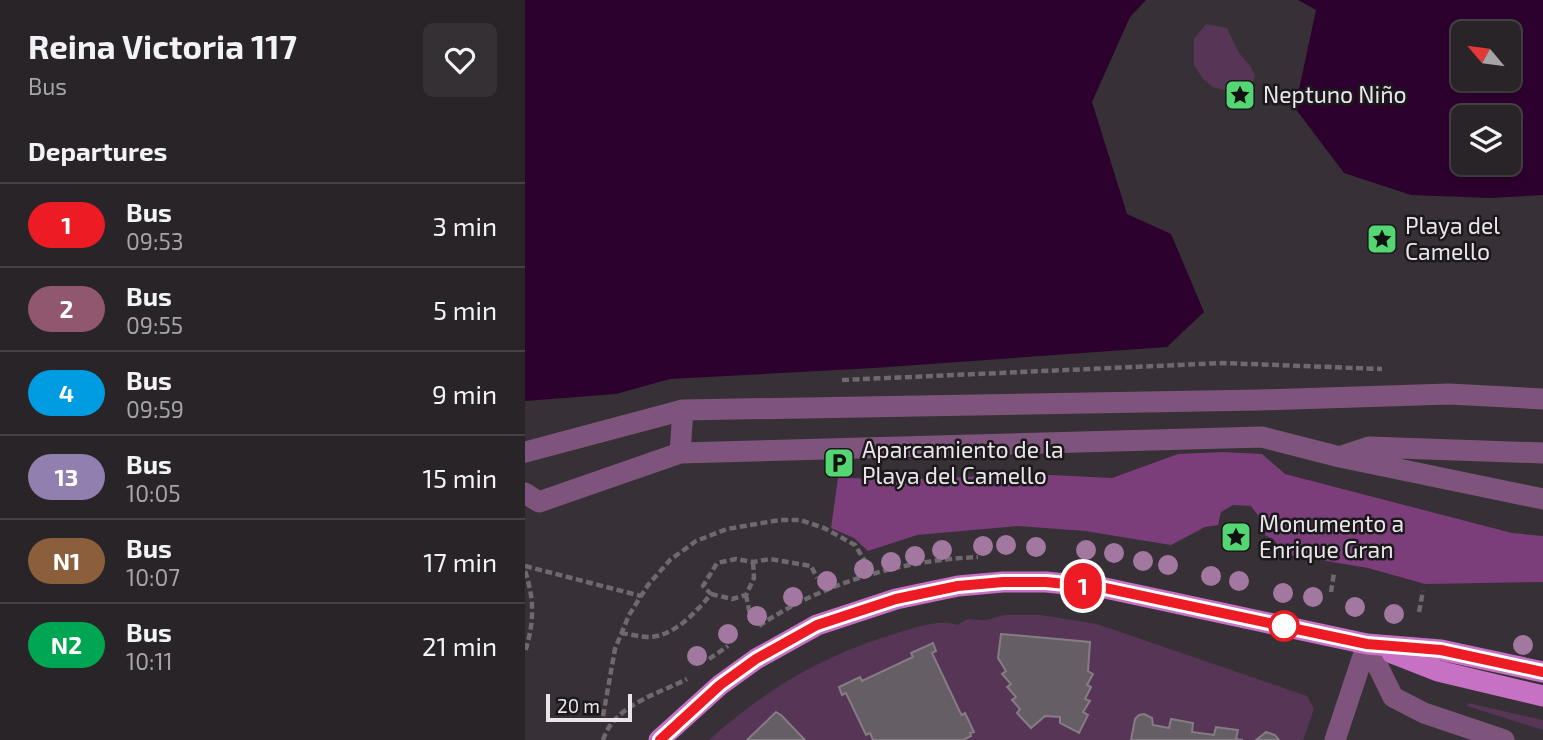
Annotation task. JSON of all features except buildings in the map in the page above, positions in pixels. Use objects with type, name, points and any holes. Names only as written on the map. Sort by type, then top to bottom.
[{"type":"main road","points":[[660,740],[720,685],[756,659],[817,625],[896,599],[958,586],[1003,582],[1046,582],[1105,588],[1367,644],[1441,650],[1543,672]]},
{"type":"main road","points":[[1367,644],[1438,671],[1543,696]]},
{"type":"street","points":[[525,452],[683,410],[1449,394],[1543,398]]},
{"type":"street","points":[[1260,400],[1262,437]]},
{"type":"street","points":[[680,453],[683,410]]},
{"type":"street","points":[[525,494],[539,502],[680,453],[1262,437],[1340,457],[1543,499]]},
{"type":"street","points":[[1340,457],[1369,447],[1543,453]]},
{"type":"street","points":[[1335,740],[1367,644]]},
{"type":"street","points":[[1367,644],[1393,697],[1424,713],[1504,740]]},
{"type":"path","points":[[603,716],[615,649],[621,633],[641,596],[670,560],[696,541],[727,529],[780,520],[800,520],[843,537],[855,545],[866,563]]},
{"type":"path","points":[[746,595],[732,599],[711,594],[703,586],[717,564],[736,559],[753,562],[770,559],[811,566],[817,578]]},
{"type":"path","points":[[750,615],[746,595],[754,578],[753,562]]},
{"type":"path","points":[[525,569],[641,596]]},
{"type":"path","points":[[525,569],[531,588],[533,625],[525,652]]},
{"type":"path","points":[[1331,592],[1334,573]]},
{"type":"path","points":[[1419,612],[1423,591]]},
{"type":"path","points":[[621,633],[651,637],[679,626],[697,612],[711,594]]},
{"type":"shaded area","points":[[525,0],[1146,0],[1130,17],[1092,102],[1127,214],[1171,234],[1204,312],[1167,347],[874,368],[670,379],[616,394],[525,401]]},
{"type":"shaded area","points":[[1298,0],[1543,0],[1543,195],[1491,198],[1411,195],[1344,173],[1295,108],[1316,10]]},
{"type":"shaded area","points":[[1206,24],[1227,28],[1239,53],[1251,67],[1255,76],[1248,96],[1213,87],[1203,79],[1194,65],[1194,39]]},
{"type":"shaded area","points":[[1178,454],[1262,454],[1285,474],[1512,533],[1543,536],[1543,582],[1425,584],[1368,568],[1284,554],[1274,540],[1265,535],[1266,526],[1251,506],[1233,505],[1221,512],[1218,525],[1205,527],[1171,545],[1085,531],[1018,526],[917,535],[868,551],[854,538],[831,528],[838,478],[919,479],[1031,474],[1112,478]]},
{"type":"shaded area","points":[[1004,615],[1041,615],[1097,624],[1307,696],[1314,709],[1303,740],[709,740],[776,688],[846,651],[922,626],[936,623],[958,625],[969,619],[986,620]]},
{"type":"shaded area","points":[[1468,703],[1543,720],[1543,730],[1467,706]]},
{"type":"bus line","name":"1","points":[[660,740],[720,685],[756,659],[817,625],[896,599],[958,586],[1003,582],[1046,582],[1105,588],[1367,644],[1441,650],[1543,672]]},
{"type":"place","name":"Neptuno Niño","points":[[1240,95]]},
{"type":"place","name":"Playa del Camello","points":[[1382,239]]},
{"type":"place","name":"Aparcamiento de la Playa del Camello","points":[[839,463]]},
{"type":"place","name":"Monumento a Enrique Gran","points":[[1236,537]]}]
